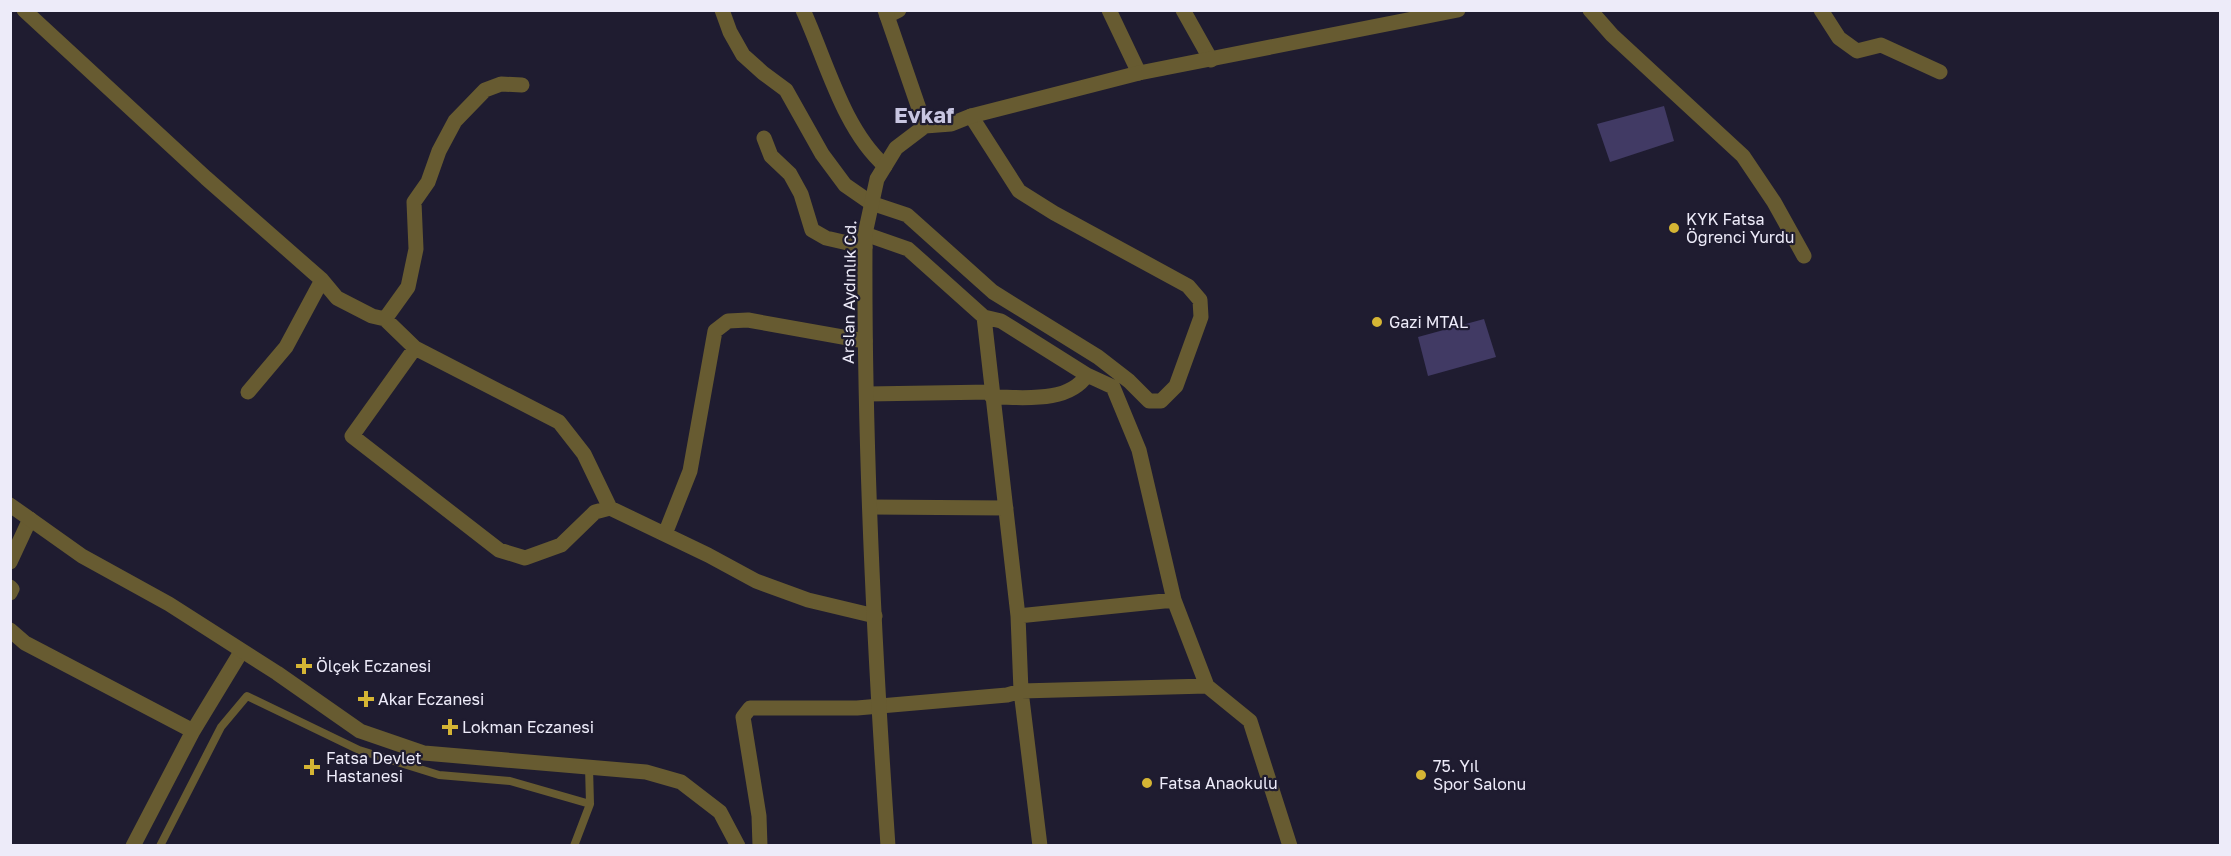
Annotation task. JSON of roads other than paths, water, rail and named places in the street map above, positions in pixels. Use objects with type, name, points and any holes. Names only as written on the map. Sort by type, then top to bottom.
[{"type":"street","points":[[24,10],[206,178],[322,280],[338,298],[372,316],[385,319],[415,348],[559,422],[584,454],[610,508],[756,581],[808,600],[875,616]]},
{"type":"street","points":[[722,10],[730,32],[743,55],[786,90],[822,154],[845,185],[871,203],[907,215],[993,292],[1098,357],[1129,381],[1149,401],[1161,401],[1176,386],[1201,317],[1200,300],[1188,286],[1054,213],[1019,191],[972,116]]},
{"type":"street","points":[[803,10],[843,106],[873,155],[885,166]]},
{"type":"street","points":[[1109,10],[1139,73]]},
{"type":"street","points":[[1183,10],[1211,60]]},
{"type":"street","points":[[891,12],[925,126],[951,124],[972,116],[1139,73],[1433,13],[1458,10]]},
{"type":"street","points":[[1590,10],[1612,34],[1743,156],[1774,202],[1804,256]]},
{"type":"street","points":[[1821,10],[1839,38],[1857,51],[1881,45],[1940,72]]},
{"type":"street","points":[[385,319],[408,287],[416,249],[414,202],[428,182],[439,151],[455,121],[485,90],[501,84],[522,85]]},
{"type":"street","name":"Arslan Aydınlık Cd.","points":[[888,846],[878,705],[864,341],[865,240],[877,179],[896,148],[925,126]]},
{"type":"street","points":[[764,138],[771,156],[790,174],[801,194],[813,230],[825,238],[865,240],[908,249],[984,317],[1001,321],[1087,375],[1113,387],[1139,450],[1174,600],[1208,686],[1250,721],[1290,846]]},
{"type":"street","points":[[248,392],[286,347],[322,280]]},
{"type":"street","points":[[984,317],[1017,616],[1021,691],[1040,846]]},
{"type":"street","points":[[665,534],[690,471],[715,331],[728,321],[748,320],[864,341]]},
{"type":"street","points":[[415,348],[352,436],[499,550],[525,558],[561,545],[595,512],[610,508]]},
{"type":"street","points":[[867,394],[992,394],[1045,398],[1080,386],[1087,375]]},
{"type":"street","points":[[10,506],[82,556],[169,604],[277,673],[360,731],[424,753],[646,772],[681,782],[720,812],[738,846]]},
{"type":"street","points":[[871,507],[1006,508]]},
{"type":"street","points":[[10,562],[30,519]]},
{"type":"street","points":[[10,587],[12,589],[10,593]]},
{"type":"street","points":[[1017,616],[1174,600]]},
{"type":"street","points":[[10,630],[26,643],[193,731]]},
{"type":"street","points":[[133,846],[193,731],[242,652]]},
{"type":"street","points":[[760,846],[759,816],[742,717],[750,708],[857,708],[1007,695],[1021,691],[1208,686]]},
{"type":"lane","points":[[160,846],[221,727],[248,696],[359,750],[439,775],[510,781],[590,804]]},
{"type":"lane","points":[[574,846],[590,804],[588,767]]},
{"type":"place","name":"KYK Fatsa Öğrenci Yurdu","points":[[1674,228]]},
{"type":"place","name":"Gazi MTAL","points":[[1377,322]]},
{"type":"place","name":"Ölçek Eczanesi","points":[[304,666]]},
{"type":"place","name":"Akar Eczanesi","points":[[366,699]]},
{"type":"place","name":"Lokman Eczanesi","points":[[450,727]]},
{"type":"place","name":"Fatsa Devlet Hastanesi","points":[[312,767]]},
{"type":"place","name":"75. Yıl Spor Salonu","points":[[1421,775]]},
{"type":"place","name":"Fatsa Anaokulu","points":[[1147,783]]},
{"type":"district","name":"Evkaf","points":[[924,115]]}]
